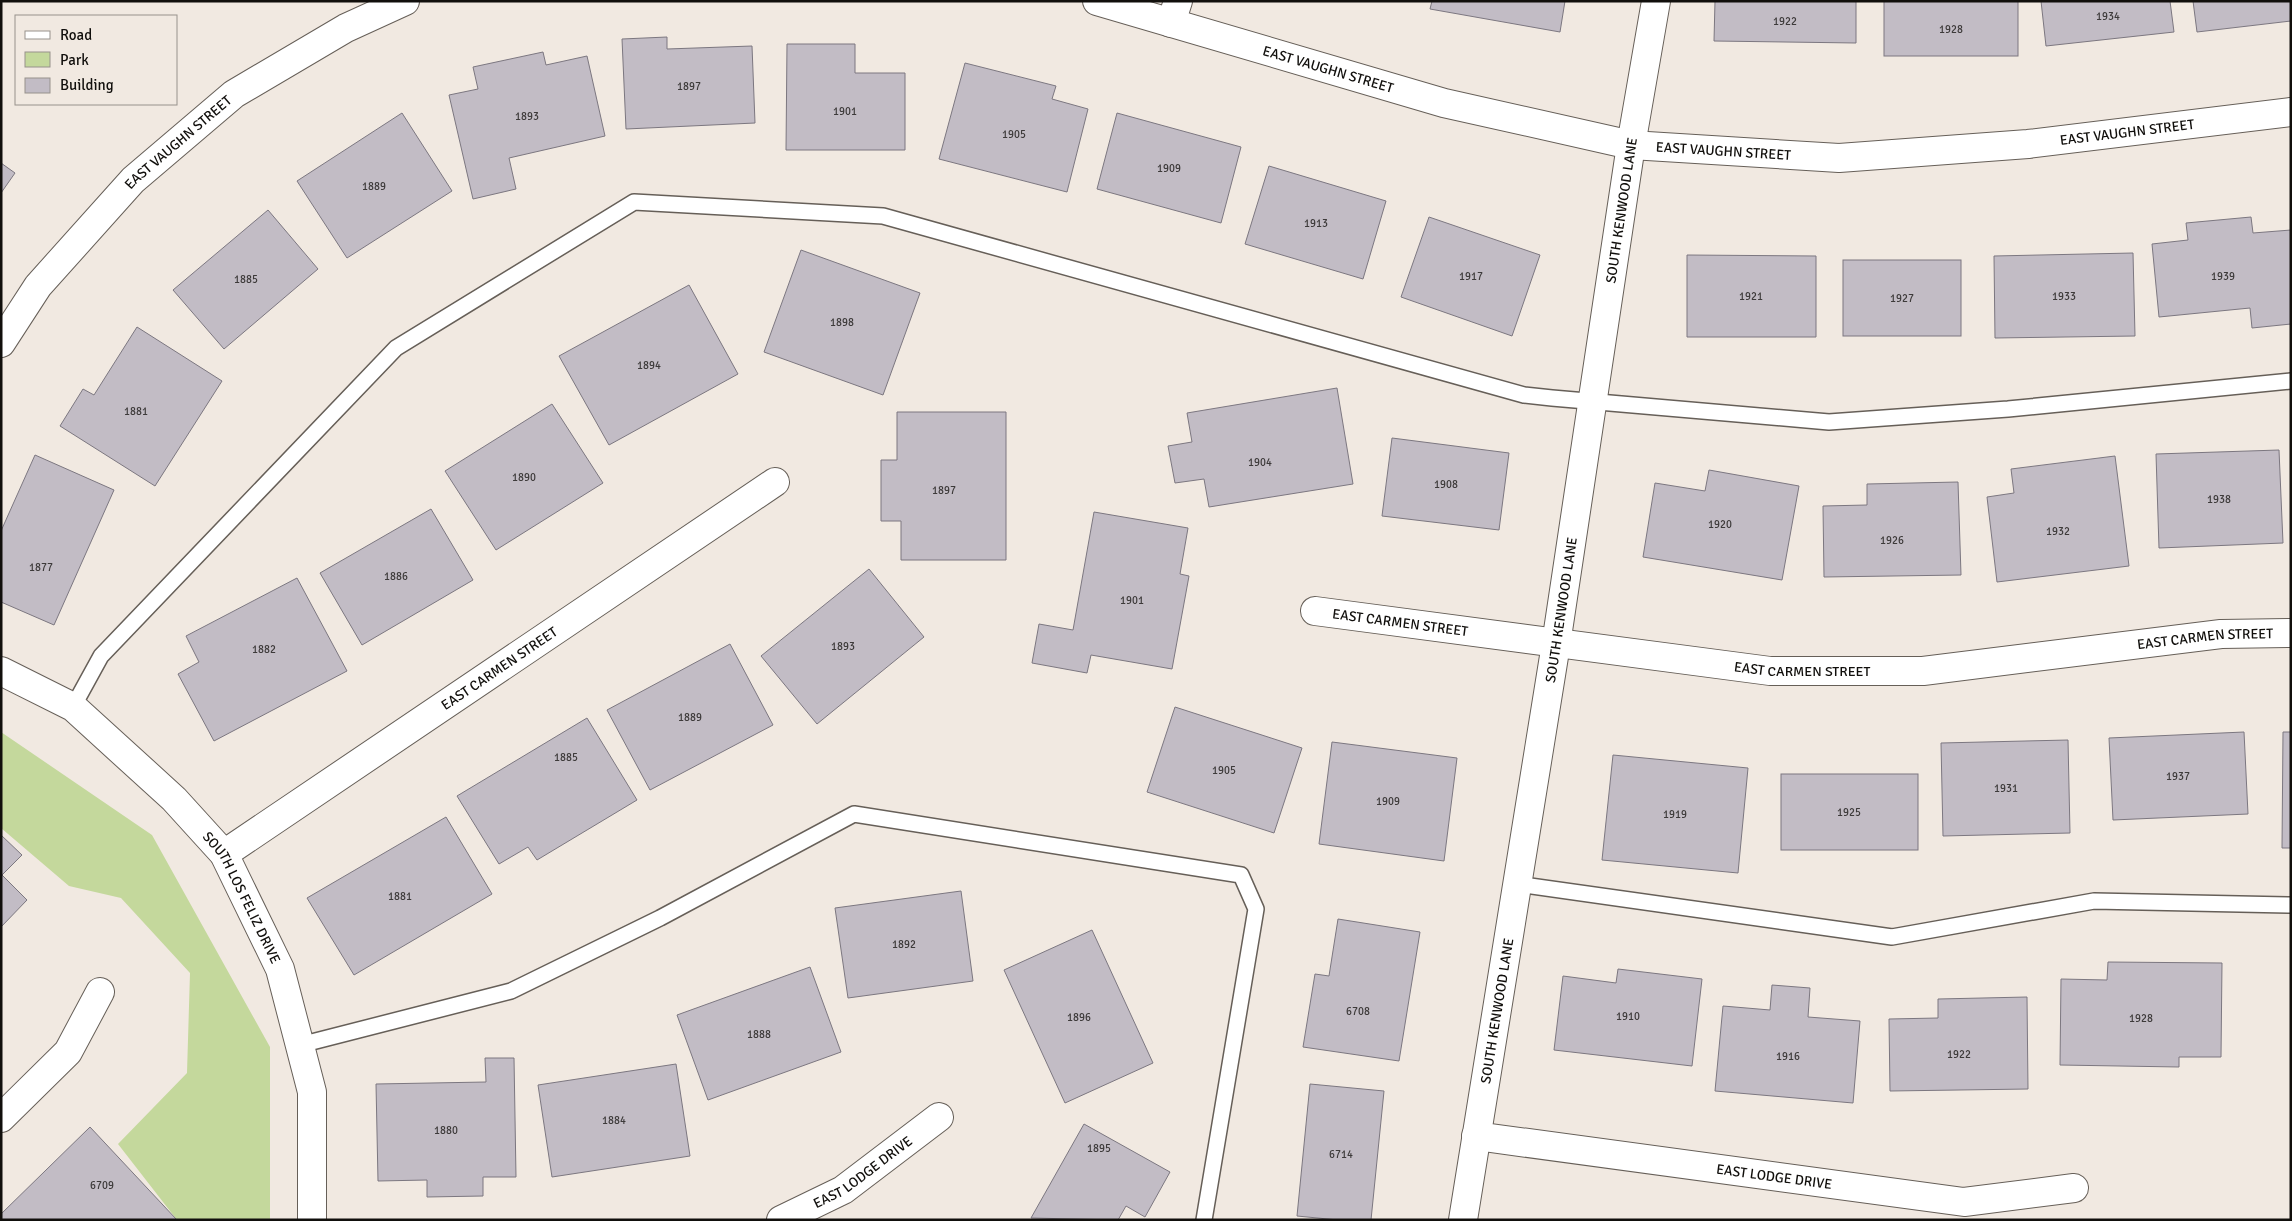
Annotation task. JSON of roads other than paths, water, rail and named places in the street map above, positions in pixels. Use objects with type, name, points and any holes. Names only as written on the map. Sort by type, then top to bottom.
[{"type":"street","name":"EAST VAUGHN STREET","points":[[5,330],[38,286],[133,180],[234,94],[346,28],[405,1]]},
{"type":"street","name":"EAST VAUGHN STREET","points":[[1097,1],[1175,12],[1444,103],[1632,145],[1840,158],[2028,144],[2291,112]]},
{"type":"street","name":"SOUTH KENWOOD LANE","points":[[1463,1220],[1556,644],[1632,145],[1656,1]]},
{"type":"street","name":"EAST CARMEN STREET","points":[[224,854],[775,482]]},
{"type":"street","name":"EAST CARMEN STREET","points":[[1315,611],[1770,671],[1922,671],[2221,634],[2291,633]]},
{"type":"street","name":"SOUTH LOS FELIZ DRIVE","points":[[1,671],[73,707],[174,799],[224,854],[280,969],[312,1092],[312,1220]]},
{"type":"street","points":[[1,1118],[68,1052],[100,992]]},
{"type":"street","name":"EAST LODGE DRIVE","points":[[780,1220],[844,1190],[939,1117]]},
{"type":"street","name":"EAST LODGE DRIVE","points":[[1476,1136],[1964,1202],[2074,1188]]},
{"type":"lane","points":[[73,707],[101,656],[396,348],[634,202],[883,216],[1524,395],[1594,403],[1829,422],[2008,409],[2291,381]]},
{"type":"lane","points":[[300,1045],[511,991],[660,918],[854,814],[1241,875],[1256,909],[1204,1220]]},
{"type":"lane","points":[[1517,884],[1892,937],[2094,901],[2291,905]]}]
